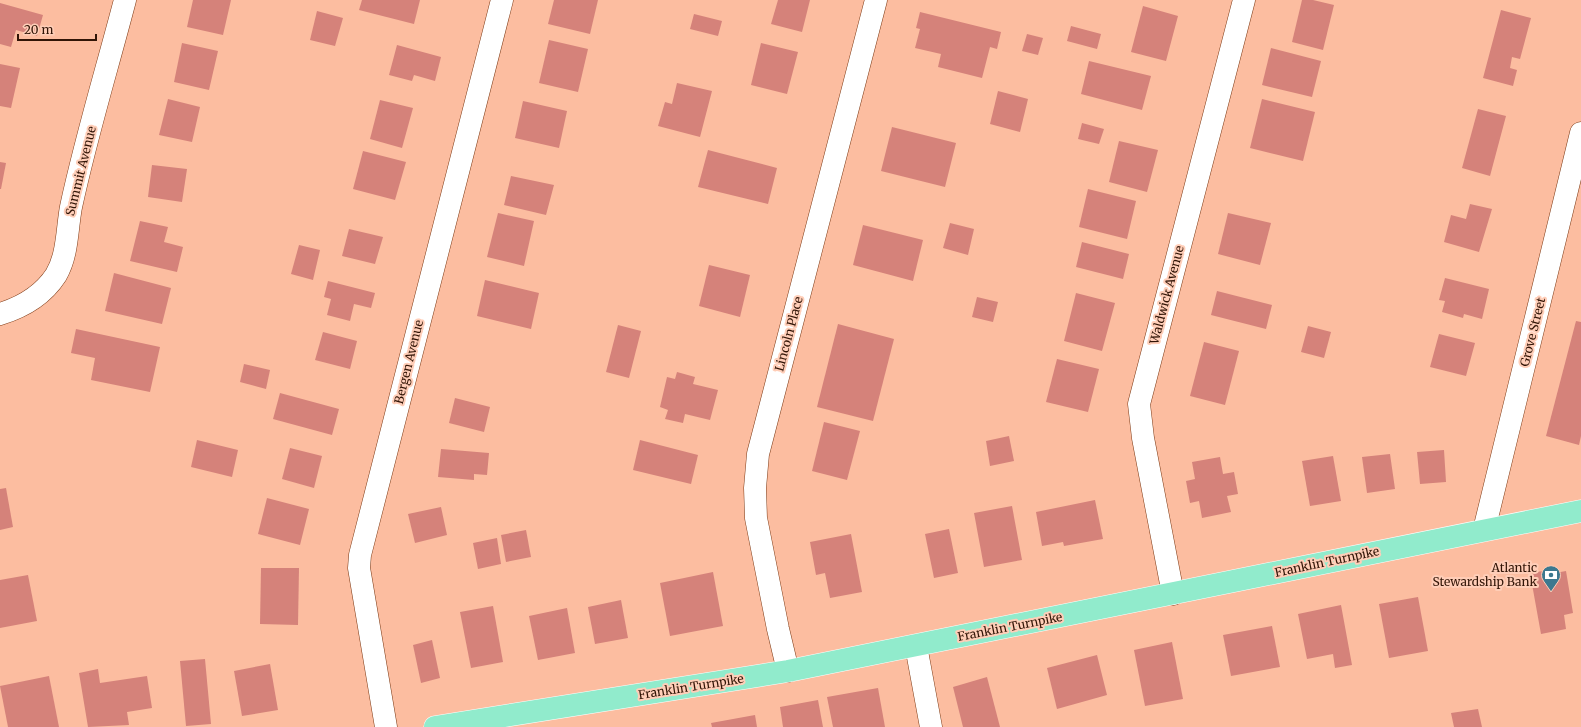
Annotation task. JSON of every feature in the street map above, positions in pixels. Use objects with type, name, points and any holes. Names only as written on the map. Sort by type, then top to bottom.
[{"type":"main road","name":"Franklin Turnpike","points":[[435,727],[788,672],[1581,511]]},
{"type":"street","name":"Summit Avenue","points":[[0,314],[16,309],[41,294],[57,274],[64,252],[71,207],[125,0]]},
{"type":"street","name":"Bergen Avenue","points":[[386,727],[359,568],[360,555],[502,0]]},
{"type":"street","name":"Lincoln Place","points":[[788,672],[756,518],[755,488],[758,454],[876,0]]},
{"type":"street","name":"Waldwick Avenue","points":[[1173,594],[1143,438],[1139,404],[1244,0]]},
{"type":"street","name":"Grove Street","points":[[1484,530],[1581,133]]},
{"type":"street","points":[[916,646],[931,727]]},
{"type":"building","points":[[193,0],[231,0],[223,35],[187,27]]},
{"type":"building","points":[[362,0],[420,0],[414,24],[359,10]]},
{"type":"building","points":[[554,0],[598,0],[590,34],[548,24]]},
{"type":"building","points":[[778,0],[810,0],[802,32],[771,24]]},
{"type":"building","points":[[1302,0],[1313,0],[1334,5],[1323,50],[1292,42]]},
{"type":"building","points":[[0,3],[43,15],[37,36],[16,30],[11,47],[0,44]]},
{"type":"building","points":[[1143,6],[1178,16],[1166,61],[1131,52]]},
{"type":"building","points":[[1501,10],[1531,18],[1520,59],[1512,57],[1510,68],[1517,70],[1513,86],[1483,78]]},
{"type":"building","points":[[317,11],[343,18],[335,46],[310,40]]},
{"type":"building","points":[[920,12],[1001,32],[997,49],[990,47],[982,78],[938,67],[941,54],[915,48],[920,29],[916,28]]},
{"type":"building","points":[[694,14],[722,21],[718,36],[690,29]]},
{"type":"building","points":[[1071,26],[1101,34],[1097,49],[1067,41]]},
{"type":"building","points":[[1027,34],[1043,38],[1038,55],[1022,51]]},
{"type":"building","points":[[549,40],[588,49],[578,92],[539,83]]},
{"type":"building","points":[[182,43],[218,51],[209,90],[174,82]]},
{"type":"building","points":[[761,43],[798,52],[787,94],[751,85]]},
{"type":"building","points":[[397,45],[441,57],[435,81],[414,75],[412,81],[389,75]]},
{"type":"building","points":[[1271,48],[1321,61],[1312,97],[1262,85]]},
{"type":"building","points":[[1089,61],[1151,76],[1142,110],[1081,94]]},
{"type":"building","points":[[0,64],[20,68],[11,108],[0,106]]},
{"type":"building","points":[[677,83],[712,91],[700,137],[658,126],[665,102],[672,104]]},
{"type":"building","points":[[998,91],[1028,99],[1020,132],[990,124]]},
{"type":"building","points":[[168,99],[200,107],[192,142],[159,135]]},
{"type":"building","points":[[1262,99],[1315,112],[1303,161],[1250,148]]},
{"type":"building","points":[[380,100],[413,108],[402,148],[370,139]]},
{"type":"building","points":[[523,101],[567,111],[559,148],[515,138]]},
{"type":"building","points":[[1478,109],[1506,116],[1490,176],[1462,168]]},
{"type":"building","points":[[1082,123],[1104,129],[1099,144],[1078,139]]},
{"type":"building","points":[[892,127],[956,143],[945,187],[881,171]]},
{"type":"building","points":[[1119,141],[1158,150],[1147,192],[1109,182]]},
{"type":"building","points":[[708,150],[777,168],[768,204],[698,187]]},
{"type":"building","points":[[363,151],[406,162],[395,200],[353,189]]},
{"type":"building","points":[[0,162],[6,163],[1,189],[0,189]]},
{"type":"building","points":[[152,165],[187,169],[182,202],[148,197]]},
{"type":"building","points":[[511,176],[554,185],[546,215],[504,205]]},
{"type":"building","points":[[1088,189],[1136,201],[1127,239],[1079,227]]},
{"type":"building","points":[[1470,204],[1492,209],[1479,252],[1444,242],[1451,215],[1466,219]]},
{"type":"building","points":[[498,213],[534,221],[524,266],[487,257]]},
{"type":"building","points":[[1228,213],[1271,223],[1260,265],[1218,254]]},
{"type":"building","points":[[140,221],[168,227],[164,242],[183,247],[177,272],[130,261]]},
{"type":"building","points":[[950,223],[974,229],[968,255],[943,248]]},
{"type":"building","points":[[863,225],[923,240],[913,281],[853,265]]},
{"type":"building","points":[[349,229],[383,237],[375,264],[342,256]]},
{"type":"building","points":[[1082,242],[1129,254],[1123,279],[1076,267]]},
{"type":"building","points":[[299,245],[320,250],[313,280],[291,274]]},
{"type":"building","points":[[709,265],[750,275],[740,317],[699,306]]},
{"type":"building","points":[[114,273],[171,288],[162,324],[105,311]]},
{"type":"building","points":[[1445,278],[1489,289],[1482,319],[1464,314],[1463,318],[1442,312],[1445,301],[1439,300]]},
{"type":"building","points":[[485,280],[539,293],[531,329],[477,316]]},
{"type":"building","points":[[328,281],[375,293],[371,308],[354,304],[350,321],[327,315],[331,299],[324,297]]},
{"type":"building","points":[[1217,291],[1272,305],[1266,329],[1211,315]]},
{"type":"building","points":[[1076,293],[1115,303],[1102,351],[1064,341]]},
{"type":"building","points":[[977,297],[998,302],[993,322],[972,317]]},
{"type":"building","points":[[1576,321],[1581,322],[1581,436],[1579,445],[1546,436]]},
{"type":"building","points":[[838,324],[894,339],[873,421],[817,407]]},
{"type":"building","points":[[618,325],[641,331],[629,378],[606,372]]},
{"type":"building","points":[[1308,326],[1331,332],[1324,358],[1301,352]]},
{"type":"building","points":[[76,329],[160,347],[150,392],[91,380],[95,358],[71,353]]},
{"type":"building","points":[[323,332],[357,341],[350,369],[315,360]]},
{"type":"building","points":[[1439,334],[1475,343],[1466,376],[1430,367]]},
{"type":"building","points":[[1204,342],[1239,351],[1225,405],[1190,396]]},
{"type":"building","points":[[1057,359],[1099,369],[1088,412],[1046,402]]},
{"type":"building","points":[[244,364],[270,370],[266,389],[240,382]]},
{"type":"building","points":[[677,372],[695,377],[693,384],[718,390],[710,420],[685,414],[683,423],[665,419],[668,410],[660,407],[667,377],[675,379]]},
{"type":"building","points":[[280,393],[339,409],[332,435],[273,419]]},
{"type":"building","points":[[455,398],[490,407],[484,432],[449,423]]},
{"type":"building","points":[[824,422],[860,431],[847,480],[812,471]]},
{"type":"building","points":[[1009,436],[1014,461],[990,466],[986,441]]},
{"type":"building","points":[[197,440],[238,450],[232,477],[191,467]]},
{"type":"building","points":[[640,440],[698,455],[691,484],[633,470]]},
{"type":"building","points":[[290,448],[322,456],[314,488],[282,479]]},
{"type":"building","points":[[441,449],[489,453],[487,475],[474,474],[474,480],[438,477]]},
{"type":"building","points":[[1444,450],[1446,482],[1420,484],[1417,452]]},
{"type":"building","points":[[1390,454],[1395,489],[1367,493],[1362,457]]},
{"type":"building","points":[[1333,456],[1341,501],[1310,506],[1302,461]]},
{"type":"building","points":[[1220,457],[1223,474],[1234,472],[1238,494],[1227,496],[1231,512],[1202,518],[1199,501],[1190,503],[1186,481],[1195,479],[1192,462]]},
{"type":"building","points":[[6,488],[13,527],[0,530],[0,489]]},
{"type":"building","points":[[267,498],[309,509],[300,545],[258,534]]},
{"type":"building","points":[[1095,500],[1103,539],[1064,546],[1063,542],[1042,546],[1036,512]]},
{"type":"building","points":[[1012,506],[1022,560],[984,567],[974,513]]},
{"type":"building","points":[[441,507],[447,535],[415,543],[408,514]]},
{"type":"building","points":[[949,529],[958,573],[934,578],[925,534]]},
{"type":"building","points":[[526,530],[531,557],[506,562],[501,535]]},
{"type":"building","points":[[851,534],[862,592],[830,598],[825,573],[816,575],[810,542]]},
{"type":"building","points":[[497,538],[501,564],[478,569],[473,543]]},
{"type":"building","points":[[261,568],[299,568],[298,625],[260,624]]},
{"type":"building","name":"Atlantic Stewardship Bank","points":[[1543,571],[1544,575],[1566,571],[1573,613],[1564,615],[1566,629],[1541,634],[1530,573]]},
{"type":"building","points":[[713,572],[723,626],[670,636],[660,583]]},
{"type":"building","points":[[28,575],[37,621],[0,628],[0,580]]},
{"type":"building","points":[[1418,597],[1428,651],[1389,658],[1379,604]]},
{"type":"building","points":[[621,600],[628,638],[595,644],[588,607]]},
{"type":"building","points":[[1341,605],[1352,665],[1335,668],[1333,654],[1307,659],[1298,614]]},
{"type":"building","points":[[493,606],[503,662],[471,668],[460,612]]},
{"type":"building","points":[[567,608],[575,653],[538,660],[529,616]]},
{"type":"building","points":[[1272,626],[1280,667],[1231,676],[1223,635]]},
{"type":"building","points":[[432,640],[440,678],[421,683],[413,645]]},
{"type":"building","points":[[1172,642],[1183,699],[1145,706],[1134,650]]},
{"type":"building","points":[[1097,655],[1107,695],[1057,709],[1047,668]]},
{"type":"building","points":[[205,659],[211,724],[186,726],[180,661]]},
{"type":"building","points":[[270,664],[278,710],[242,716],[234,671]]},
{"type":"building","points":[[98,669],[100,683],[147,676],[152,708],[127,712],[129,725],[88,727],[79,673]]},
{"type":"building","points":[[49,676],[59,727],[8,727],[0,686]]},
{"type":"building","points":[[987,677],[1000,727],[963,727],[953,687]]},
{"type":"building","points":[[878,688],[885,727],[833,727],[827,697]]},
{"type":"building","points":[[818,700],[823,727],[783,727],[780,707]]},
{"type":"building","points":[[1478,709],[1482,727],[1454,727],[1451,713]]},
{"type":"building","points":[[755,715],[757,727],[712,727],[711,723]]},
{"type":"place","name":"Atlantic Stewardship Bank","points":[[1551,592]]}]
